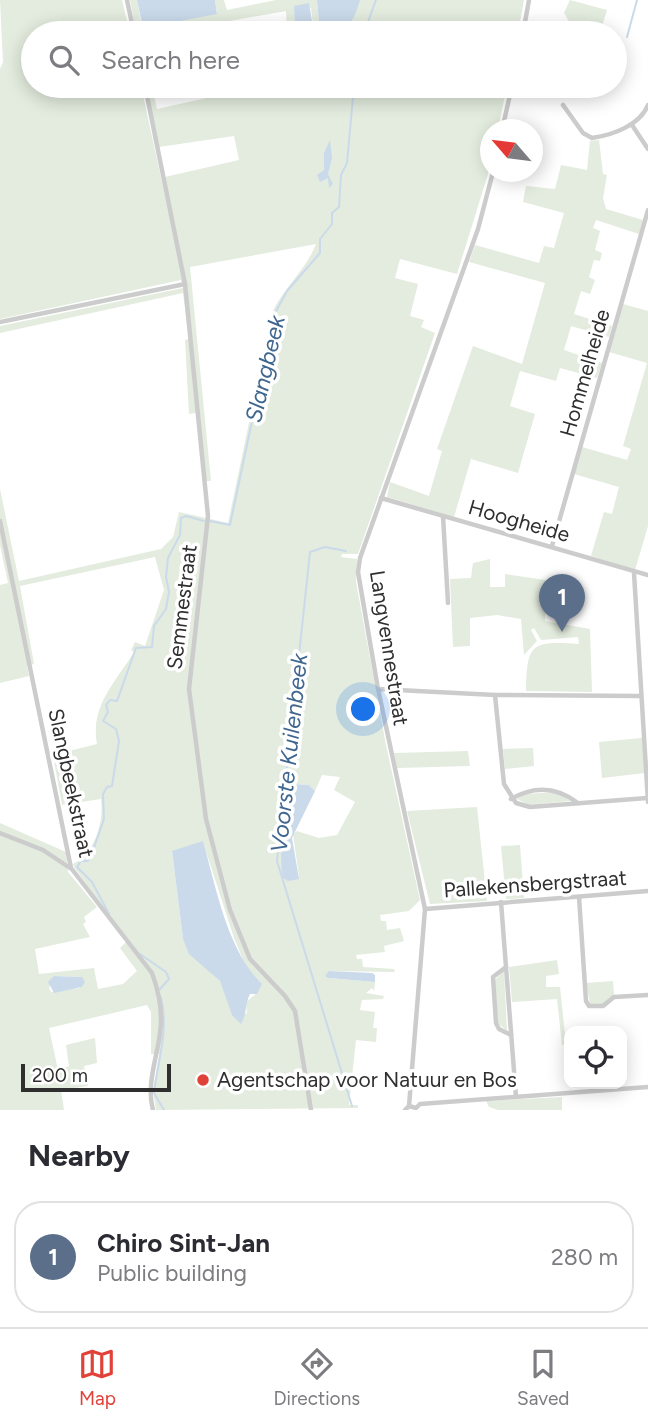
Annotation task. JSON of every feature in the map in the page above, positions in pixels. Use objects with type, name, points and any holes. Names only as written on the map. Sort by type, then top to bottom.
[{"type":"street","points":[[127,0],[131,21]]},
{"type":"street","points":[[525,21],[528,0]]},
{"type":"street","name":"Semmestraat","points":[[147,98],[185,284],[208,516],[188,689],[206,819],[230,909],[250,959],[285,996],[295,1011],[311,1110]]},
{"type":"street","points":[[504,119],[509,98]]},
{"type":"street","points":[[563,105],[589,137],[596,138],[632,125],[648,107]]},
{"type":"street","points":[[632,125],[648,149]]},
{"type":"street","name":"Langvennestraat","points":[[407,1108],[425,909],[378,689],[358,572],[360,558],[478,229],[490,182]]},
{"type":"street","name":"Hommelheide","points":[[552,546],[648,210]]},
{"type":"street","points":[[0,322],[185,284]]},
{"type":"street","name":"Hoogheide","points":[[381,498],[648,575]]},
{"type":"street","points":[[443,516],[448,603]]},
{"type":"street","name":"Slangbeekstraat","points":[[0,521],[71,868],[152,973],[156,984],[161,1031],[150,1093],[153,1110]]},
{"type":"street","points":[[495,695],[504,784],[511,799],[530,807],[647,800],[634,573]]},
{"type":"street","points":[[378,689],[484,692],[495,695],[639,696]]},
{"type":"street","points":[[511,799],[525,792],[558,789],[579,803]]},
{"type":"street","points":[[0,833],[43,850],[71,868]]},
{"type":"street","name":"Pallekensbergstraat","points":[[425,909],[648,891]]},
{"type":"street","points":[[579,897],[586,1001],[589,1006],[603,1006],[614,997],[648,995]]},
{"type":"street","points":[[501,902],[516,1097]]},
{"type":"street","points":[[506,967],[493,977],[496,1023],[499,1028],[512,1035]]},
{"type":"street","points":[[407,1108],[417,1109],[420,1104],[648,1087]]},
{"type":"street","points":[[464,1101],[465,1110]]},
{"type":"shaded area","points":[[0,0],[122,0],[127,21],[21,21],[21,98],[144,98],[172,228],[165,177],[239,160],[234,136],[159,147],[149,98],[155,98],[157,109],[206,98],[504,98],[500,119],[480,119],[480,182],[486,182],[457,274],[400,259],[395,278],[418,284],[410,316],[424,320],[421,327],[435,333],[358,554],[342,554],[341,557],[357,559],[356,582],[386,745],[420,900],[409,911],[380,915],[381,921],[386,921],[387,930],[400,928],[404,941],[384,946],[385,952],[356,955],[357,959],[362,959],[363,967],[394,969],[395,972],[329,971],[328,978],[375,982],[374,991],[372,988],[366,993],[384,996],[383,999],[362,1000],[360,1010],[375,1012],[373,1028],[377,1028],[376,1042],[356,1040],[349,1105],[358,1105],[358,1108],[156,1110],[153,1090],[159,1054],[151,1054],[151,1012],[147,1005],[49,1028],[58,1070],[69,1066],[66,1045],[95,1038],[97,1063],[84,1066],[88,1086],[61,1090],[64,1110],[0,1110],[0,823],[66,852],[68,872],[97,907],[84,917],[86,922],[83,924],[90,937],[35,949],[39,974],[94,968],[98,989],[123,984],[137,971],[120,948],[127,941],[73,864],[87,852],[96,836],[101,817],[101,799],[62,805],[53,755],[97,744],[97,718],[101,706],[134,652],[131,650],[135,642],[145,646],[164,590],[155,557],[20,586],[34,664],[27,666],[29,676],[0,683],[0,585],[8,583],[0,545],[0,489],[19,581],[161,549],[173,537],[179,512],[228,523],[272,313],[316,244],[190,267],[211,481],[203,481],[196,413],[189,414],[185,340],[189,339],[183,293],[0,333],[0,326],[183,288],[181,280],[0,319],[0,69],[3,62]],"holes":[[[322,775],[340,777],[334,790],[355,802],[337,835],[319,838],[297,831],[293,834],[299,877],[282,838],[291,788],[294,784],[309,785],[315,791]],[[203,842],[234,938],[257,993],[246,1002],[247,1014],[228,1000],[220,981],[183,939],[172,852]],[[54,976],[82,977],[80,988],[51,992],[49,988]]]},
{"type":"shaded area","points":[[130,0],[137,0],[141,21],[134,21]]},
{"type":"shaded area","points":[[215,0],[224,0],[227,10],[276,0],[317,0],[319,21],[313,21],[311,8],[294,6],[295,21],[286,21],[286,11],[230,21],[174,21],[217,13]]},
{"type":"shaded area","points":[[320,0],[524,0],[520,21],[328,21]]},
{"type":"shaded area","points":[[570,0],[607,10],[604,21],[569,21],[564,13]]},
{"type":"shaded area","points":[[599,140],[603,174],[607,175],[603,198],[606,209],[643,220],[639,234],[596,220],[593,228],[600,231],[595,250],[602,253],[600,261],[594,260],[589,277],[595,280],[590,294],[581,291],[574,314],[612,326],[609,337],[571,326],[564,350],[602,363],[597,378],[560,368],[556,381],[520,371],[510,406],[535,414],[518,473],[471,459],[454,517],[387,497],[390,482],[429,496],[442,451],[437,449],[473,346],[522,364],[545,283],[469,262],[475,245],[539,263],[544,246],[554,248],[564,213],[523,202],[526,186],[555,189],[561,165],[587,170],[590,141]]},
{"type":"shaded area","points":[[623,304],[648,311],[648,526],[635,570],[591,556],[604,512],[612,514],[619,487],[574,474],[582,447],[627,460],[631,449],[623,446],[647,363],[609,352]]},
{"type":"shaded area","points":[[490,559],[490,587],[505,587],[505,574],[545,580],[545,621],[590,629],[592,692],[526,691],[528,663],[535,648],[551,643],[579,644],[578,637],[541,640],[534,628],[531,630],[537,641],[524,655],[521,619],[497,615],[470,618],[470,646],[453,647],[450,579],[471,578],[473,563]]},
{"type":"shaded area","points":[[642,738],[645,773],[602,778],[599,742]]},
{"type":"shaded area","points":[[533,748],[534,766],[505,769],[503,749]]},
{"type":"shaded area","points":[[468,751],[470,766],[397,768],[394,753]]},
{"type":"shaded area","points":[[559,792],[570,801],[529,805],[517,799],[524,794]]},
{"type":"shaded area","points":[[477,807],[487,901],[430,904],[407,811]]},
{"type":"shaded area","points":[[520,845],[524,898],[506,899],[501,846]]},
{"type":"shaded area","points":[[557,960],[559,974],[546,976],[546,987],[560,987],[564,1044],[557,999],[512,1002],[509,967]]},
{"type":"shaded area","points":[[503,971],[507,1031],[498,1023],[495,980]]},
{"type":"shaded area","points":[[613,981],[614,995],[603,1005],[590,1004],[586,983]]},
{"type":"shaded area","points":[[562,1097],[562,1110],[498,1110],[489,1107],[486,1101]]},
{"type":"water","points":[[137,0],[215,0],[217,14],[180,21],[142,21]]},
{"type":"water","points":[[317,0],[360,0],[351,21],[319,21]]},
{"type":"water","points":[[309,3],[312,21],[295,21],[294,6]]},
{"type":"water","points":[[330,140],[332,158],[328,174],[333,184],[329,188],[328,178],[320,182],[317,175],[324,170],[324,153]]},
{"type":"water","points":[[294,784],[309,785],[315,791],[292,838],[299,879],[288,881],[283,878],[282,844],[287,802]]},
{"type":"water","points":[[203,841],[231,936],[250,970],[262,984],[257,994],[250,994],[241,1024],[232,1015],[220,981],[189,954],[183,939],[172,851]]},
{"type":"water","points":[[329,971],[372,973],[375,975],[375,982],[328,978],[325,976]]},
{"type":"water","points":[[54,976],[82,977],[85,982],[82,987],[54,993],[48,982]]},
{"type":"waterway","name":"Slangbeek","points":[[368,21],[376,0]]},
{"type":"waterway","points":[[627,37],[637,0]]},
{"type":"waterway","name":"Slangbeek","points":[[210,521],[230,525],[275,313],[287,291],[320,253],[320,239],[332,224],[332,213],[339,207],[341,175],[347,163],[353,98]]},
{"type":"waterway","name":"Slangbeek","points":[[109,914],[92,882],[77,867],[81,861],[88,861],[91,856],[104,819],[103,794],[107,787],[112,786],[119,741],[116,729],[103,721],[108,712],[106,705],[110,700],[117,701],[136,648],[152,647],[154,626],[166,609],[169,592],[166,577],[168,558],[180,535],[181,518],[186,516],[204,521]]},
{"type":"waterway","name":"Voorste Kuilenbeek","points":[[346,551],[325,547],[310,552],[277,861],[352,1106]]},
{"type":"waterway","name":"Slangbeek","points":[[140,954],[166,972],[169,979],[160,989]]},
{"type":"waterway","name":"Slangbeek","points":[[161,998],[164,1022],[154,1093],[164,1110]]},
{"type":"place","name":"Chiro Sint-Jan","points":[[562,632]]},
{"type":"place","name":"Agentschap voor Natuur en Bos","points":[[203,1080]]}]
